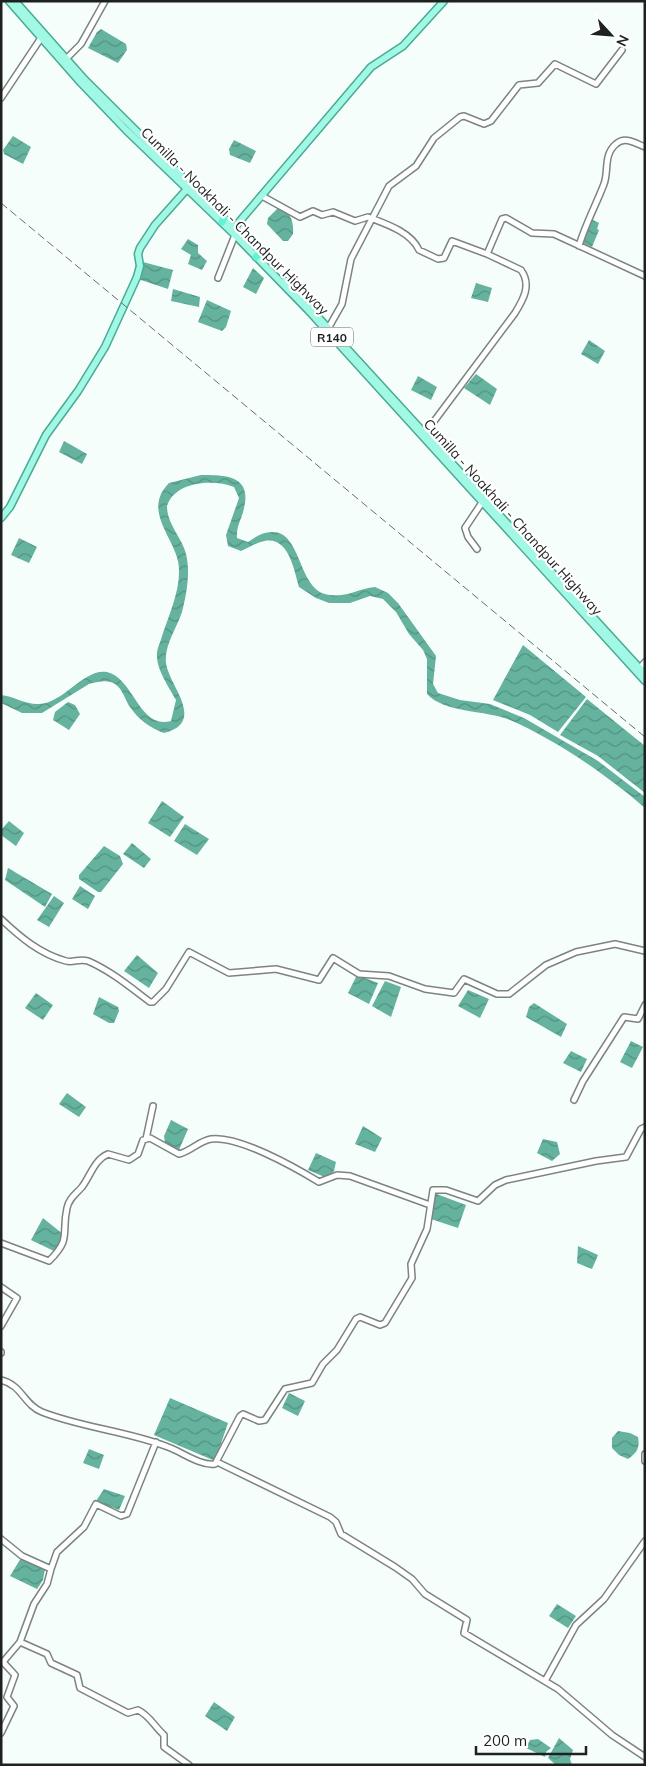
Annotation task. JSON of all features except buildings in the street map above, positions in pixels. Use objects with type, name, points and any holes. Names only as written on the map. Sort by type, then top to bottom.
[{"type":"main road","name":"Cumilla - Noakhali - Chandpur Highway","points":[[9,1],[120,123],[187,190],[223,220],[257,255],[605,634],[645,681]]},
{"type":"main road","name":"R140","points":[[15,1],[66,59],[223,220]]},
{"type":"main road","points":[[234,232],[371,67],[403,46],[444,1]]},
{"type":"main road","points":[[1,518],[10,507],[46,435],[78,390],[105,347],[137,277],[140,266],[138,254],[140,248],[155,225],[187,190]]},
{"type":"main road","name":"R140","points":[[257,255],[329,327],[426,432],[605,634],[645,674]]},
{"type":"street","points":[[66,59],[81,44],[105,1]]},
{"type":"street","points":[[1,98],[41,38]]},
{"type":"street","points":[[329,327],[342,304],[351,259],[389,186],[416,166],[434,138],[454,121],[464,116],[484,124],[491,121],[519,85],[538,83],[557,63],[596,84],[622,50]]},
{"type":"street","points":[[579,246],[604,183],[606,161],[612,150],[617,143],[625,140],[645,147]]},
{"type":"street","points":[[262,196],[300,216],[310,211],[322,214],[329,211],[355,221],[367,216],[412,239],[420,250],[438,259],[444,258],[452,241],[487,254],[521,270],[524,274],[526,294],[515,313],[426,432]]},
{"type":"street","points":[[487,254],[504,218],[532,234],[554,234],[645,276]]},
{"type":"street","points":[[218,278],[234,232]]},
{"type":"street","points":[[477,549],[468,537],[465,528],[483,501]]},
{"type":"street","points":[[639,668],[645,662]]},
{"type":"street","points":[[1,919],[39,951],[67,961],[80,959],[90,962],[111,973],[150,1002],[154,1002],[166,989],[189,952],[229,973],[276,969],[319,980],[333,958],[360,974],[389,976],[444,993],[454,993],[464,979],[503,995],[515,991],[546,965],[576,952],[615,944],[645,951]]},
{"type":"street","points":[[574,1100],[583,1081],[624,1016],[638,1019],[645,1005]]},
{"type":"street","points":[[1,1243],[49,1261],[65,1240],[66,1211],[70,1200],[82,1188],[99,1160],[108,1154],[126,1160],[132,1159],[138,1154],[143,1140],[146,1139],[153,1106]]},
{"type":"street","points":[[1,1380],[14,1385],[28,1404],[42,1412],[92,1428],[156,1442],[205,1463],[212,1464],[217,1462],[240,1416],[243,1414],[260,1421],[264,1420],[285,1388],[314,1381],[323,1364],[337,1350],[356,1319],[360,1317],[380,1325],[385,1323],[412,1278],[411,1264],[427,1229],[430,1194],[434,1189],[446,1190],[478,1201],[495,1185],[506,1180],[596,1160],[626,1157],[641,1129],[645,1127]]},
{"type":"street","points":[[146,1139],[150,1138],[179,1154],[201,1141],[215,1139],[226,1141],[290,1165],[319,1182],[337,1175],[350,1176],[430,1205]]},
{"type":"street","points":[[1,1287],[17,1298],[1,1326]]},
{"type":"street","points":[[1,1733],[14,1706],[7,1697],[15,1676],[3,1662],[20,1642],[34,1604],[47,1584],[57,1552],[84,1527],[96,1504],[121,1516],[127,1514],[156,1442]]},
{"type":"street","points":[[645,1454],[645,1461]]},
{"type":"street","points":[[217,1462],[330,1517],[336,1522],[341,1534],[395,1566],[412,1578],[425,1594],[467,1620],[464,1633],[545,1681],[576,1702],[612,1735],[645,1757]]},
{"type":"street","points":[[1,1539],[22,1556],[51,1569]]},
{"type":"street","points":[[545,1681],[576,1625],[604,1599],[645,1541]]},
{"type":"street","points":[[20,1642],[47,1654],[51,1663],[77,1675],[80,1688],[128,1713],[137,1710],[144,1713],[164,1734],[163,1746],[166,1750],[189,1765]]},
{"type":"water","points":[[101,29],[126,44],[127,50],[118,63],[88,48],[97,32]]},
{"type":"water","points":[[13,136],[31,147],[23,164],[4,154],[3,150]]},
{"type":"water","points":[[234,140],[256,151],[250,163],[230,155],[229,149]]},
{"type":"water","points":[[278,208],[286,211],[292,221],[293,234],[288,241],[283,241],[267,224],[268,218]]},
{"type":"water","points":[[591,219],[599,223],[597,229],[599,230],[592,247],[580,242]]},
{"type":"water","points":[[188,239],[198,245],[198,253],[207,261],[202,270],[188,264],[191,255],[181,249]]},
{"type":"water","points":[[143,262],[173,270],[168,289],[138,279]]},
{"type":"water","points":[[253,268],[264,278],[256,294],[243,287]]},
{"type":"water","points":[[476,283],[492,288],[488,302],[471,298]]},
{"type":"water","points":[[173,289],[200,297],[199,307],[171,301]]},
{"type":"water","points":[[207,300],[231,311],[226,327],[222,331],[198,322]]},
{"type":"water","points":[[589,340],[605,351],[598,364],[581,354]]},
{"type":"water","points":[[476,374],[497,389],[490,405],[464,388]]},
{"type":"water","points":[[418,376],[437,387],[431,400],[411,390]]},
{"type":"water","points":[[64,441],[87,454],[82,464],[59,452]]},
{"type":"water","points":[[201,475],[227,477],[240,483],[244,489],[245,497],[243,512],[237,530],[237,538],[248,542],[258,535],[277,532],[286,537],[293,546],[309,580],[316,589],[325,594],[345,595],[375,587],[388,593],[398,603],[436,656],[433,684],[438,693],[460,700],[490,704],[524,718],[598,761],[645,797],[645,808],[580,759],[527,728],[510,720],[454,708],[434,700],[427,694],[427,659],[423,650],[409,634],[396,612],[383,599],[370,596],[350,603],[329,603],[316,598],[299,587],[289,556],[279,544],[272,541],[264,541],[241,551],[228,546],[226,535],[239,498],[234,487],[226,484],[206,483],[186,487],[178,491],[171,498],[167,506],[170,520],[186,552],[188,566],[187,586],[182,612],[169,643],[166,656],[166,663],[182,702],[184,712],[183,721],[177,728],[164,733],[149,726],[133,711],[118,686],[112,682],[102,681],[89,684],[42,713],[22,713],[1,703],[1,695],[34,704],[48,702],[57,698],[90,675],[98,672],[107,672],[116,676],[124,683],[151,718],[160,722],[171,721],[176,700],[161,672],[157,654],[176,594],[179,569],[177,558],[159,516],[158,505],[161,494],[169,483]]},
{"type":"water","points":[[19,538],[37,547],[29,563],[11,555]]},
{"type":"water","points":[[523,645],[586,697],[558,732],[530,715],[493,700]]},
{"type":"water","points":[[587,699],[645,746],[645,793],[598,756],[560,735]]},
{"type":"water","points":[[68,702],[75,705],[80,714],[69,730],[53,720],[55,712]]},
{"type":"water","points":[[162,801],[184,817],[170,837],[148,823]]},
{"type":"water","points":[[9,821],[24,833],[16,846],[1,835],[1,830]]},
{"type":"water","points":[[185,824],[209,839],[197,855],[174,841]]},
{"type":"water","points":[[132,843],[151,859],[144,868],[123,854]]},
{"type":"water","points":[[104,846],[120,856],[123,864],[101,892],[98,892],[79,879],[79,875]]},
{"type":"water","points":[[8,868],[52,894],[45,907],[5,880]]},
{"type":"water","points":[[80,886],[95,896],[88,909],[72,899]]},
{"type":"water","points":[[54,896],[64,903],[49,927],[37,920]]},
{"type":"water","points":[[137,955],[158,973],[149,988],[124,971]]},
{"type":"water","points":[[357,975],[378,983],[369,1004],[348,993]]},
{"type":"water","points":[[385,981],[401,987],[391,1017],[372,1006]]},
{"type":"water","points":[[468,990],[489,999],[480,1018],[458,1006]]},
{"type":"water","points":[[36,993],[53,1005],[43,1020],[25,1008]]},
{"type":"water","points":[[99,997],[118,1007],[119,1011],[114,1023],[109,1023],[93,1014]]},
{"type":"water","points":[[534,1003],[567,1024],[561,1037],[526,1017],[529,1007]]},
{"type":"water","points":[[631,1041],[643,1047],[632,1068],[620,1062]]},
{"type":"water","points":[[571,1051],[587,1059],[581,1072],[563,1063]]},
{"type":"water","points":[[67,1093],[86,1107],[79,1117],[59,1104]]},
{"type":"water","points":[[171,1120],[188,1129],[179,1150],[165,1143],[164,1136]]},
{"type":"water","points":[[363,1126],[382,1138],[375,1152],[355,1144]]},
{"type":"water","points":[[543,1139],[557,1142],[560,1154],[552,1161],[537,1153]]},
{"type":"water","points":[[316,1153],[336,1162],[334,1171],[327,1178],[308,1170]]},
{"type":"water","points":[[434,1193],[466,1205],[458,1228],[431,1219]]},
{"type":"water","points":[[43,1218],[64,1235],[56,1252],[31,1240]]},
{"type":"water","points":[[578,1246],[598,1255],[592,1269],[577,1263]]},
{"type":"water","points":[[289,1393],[305,1401],[298,1416],[282,1408]]},
{"type":"water","points":[[170,1398],[228,1423],[215,1461],[154,1435]]},
{"type":"water","points":[[618,1431],[630,1433],[638,1437],[639,1444],[637,1450],[628,1459],[619,1455],[612,1448],[612,1438]]},
{"type":"water","points":[[89,1449],[104,1455],[99,1469],[83,1463]]},
{"type":"water","points":[[104,1489],[125,1496],[119,1510],[96,1501]]},
{"type":"water","points":[[21,1558],[45,1569],[43,1580],[37,1589],[10,1576]]},
{"type":"water","points":[[557,1604],[576,1616],[568,1628],[549,1616]]},
{"type":"water","points":[[214,1702],[235,1717],[227,1731],[205,1716]]},
{"type":"water","points":[[559,1738],[573,1750],[570,1759],[572,1765],[556,1765],[548,1758]]},
{"type":"water","points":[[538,1739],[551,1748],[546,1752],[545,1757],[526,1748],[530,1740]]},
{"type":"railway","points":[[1,203],[645,737]]}]
